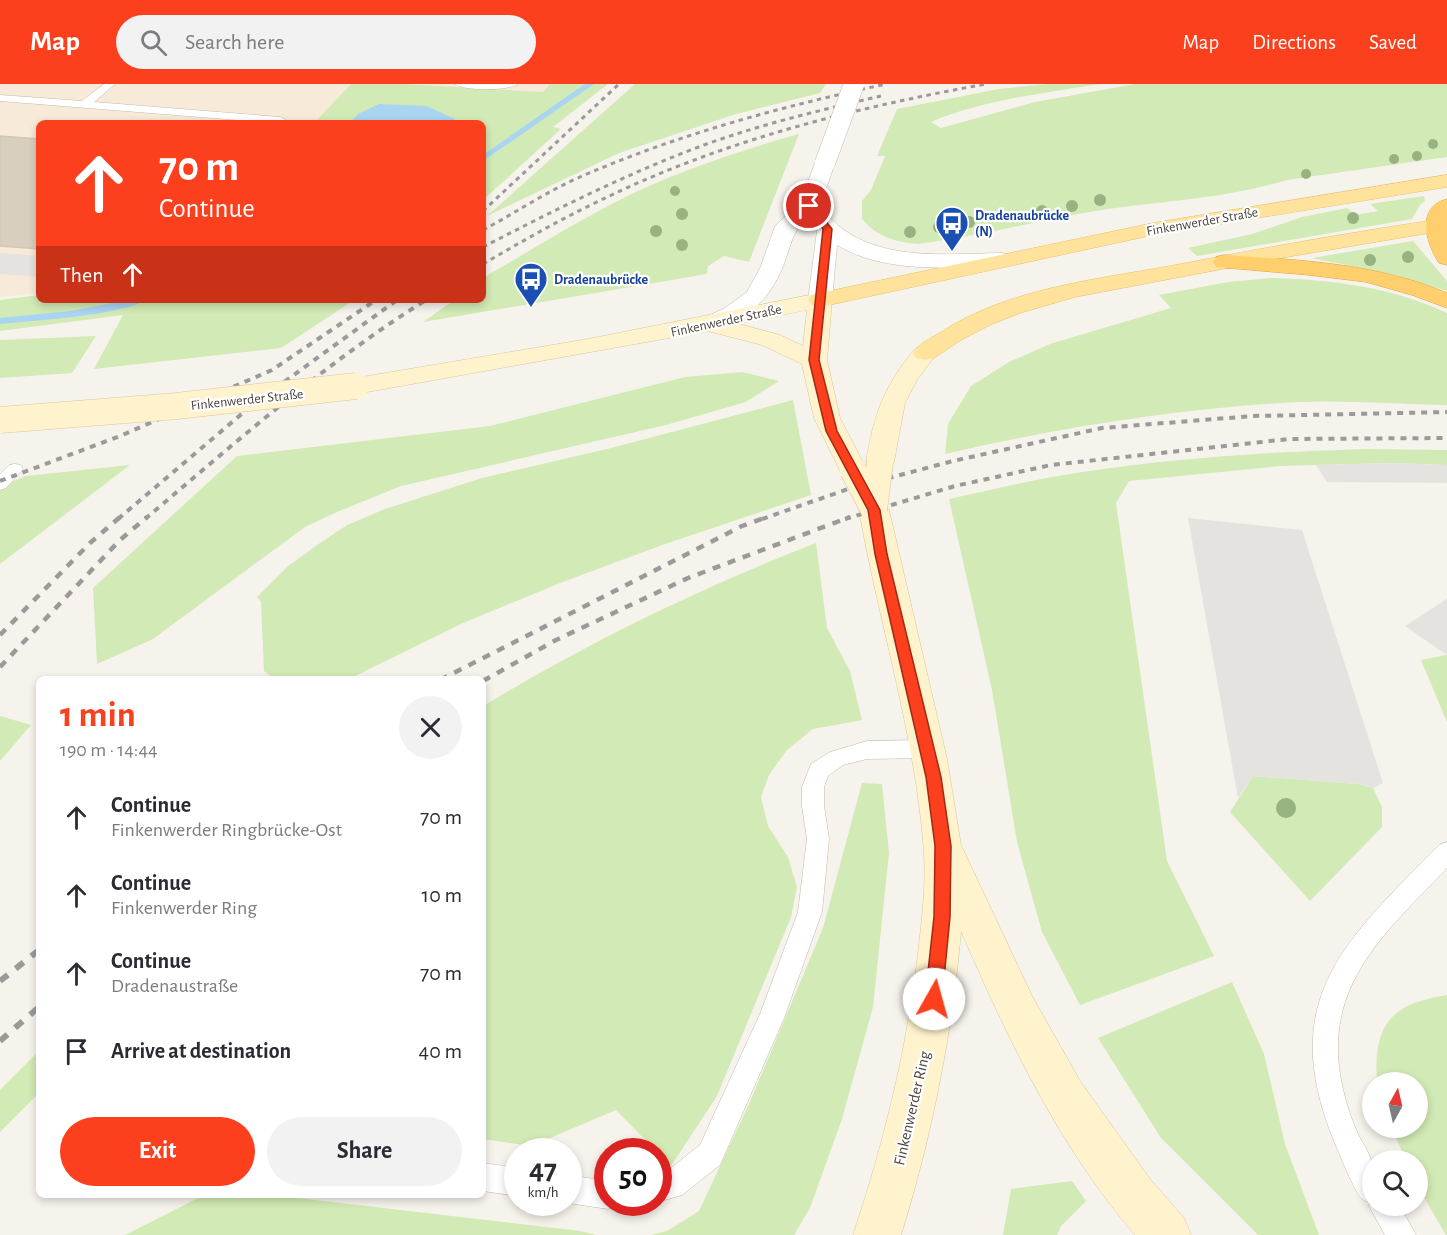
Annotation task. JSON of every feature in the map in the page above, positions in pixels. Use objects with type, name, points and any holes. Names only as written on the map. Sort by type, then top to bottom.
[{"type":"highway","points":[[1447,204],[1441,209],[1442,224],[1436,238],[1447,258]]},
{"type":"highway","points":[[1224,261],[1324,269],[1359,275],[1392,281],[1447,301]]},
{"type":"main road","name":"Finkenwerder Straße","points":[[0,420],[188,405],[356,386],[555,354],[710,324],[1153,229],[1447,181]]},
{"type":"main road","points":[[874,510],[888,413],[896,392],[909,370],[925,352],[967,325],[1026,303],[1110,284],[1224,261],[1442,224]]},
{"type":"main road","points":[[820,300],[814,360],[826,418],[874,510]]},
{"type":"main road","points":[[710,324],[771,340],[814,360]]},
{"type":"main road","name":"Finkenwerder Ring","points":[[874,510],[881,554],[927,749],[943,846],[942,917],[931,1019],[906,1140],[877,1235]]},
{"type":"main road","points":[[943,846],[1017,1011],[1065,1097],[1133,1196],[1167,1235]]},
{"type":"street","points":[[710,324],[733,313],[756,296],[772,266],[786,226],[809,206],[854,84]]},
{"type":"street","points":[[809,206],[828,229],[847,243],[886,256],[933,260],[1002,260]]},
{"type":"street","points":[[820,300],[828,229]]},
{"type":"lane","points":[[85,104],[110,84]]},
{"type":"lane","points":[[460,84],[513,84]]},
{"type":"lane","points":[[0,98],[280,120]]},
{"type":"lane","points":[[0,484],[15,468]]},
{"type":"lane","points":[[672,1185],[710,1155],[771,1018],[810,912],[818,838],[813,806],[813,787],[819,770],[837,758],[867,750],[927,749]]},
{"type":"lane","points":[[1362,1169],[1340,1124],[1325,1074],[1325,1030],[1332,997],[1348,967],[1371,935],[1447,852]]},
{"type":"lane","points":[[486,1177],[504,1180]]},
{"type":"lane","points":[[1390,1216],[1402,1235]]},
{"type":"shaded area","points":[[0,84],[351,84],[317,120],[36,120],[36,293],[0,297]]},
{"type":"shaded area","points":[[405,84],[550,84],[543,92]]},
{"type":"shaded area","points":[[0,253],[36,256],[36,277],[0,274]]},
{"type":"shaded area","points":[[1390,463],[1447,465],[1447,483],[1327,482],[1316,465]]},
{"type":"shaded area","points":[[1188,518],[1302,530],[1383,783],[1373,788],[1359,784],[1253,776],[1238,798]]},
{"type":"shaded area","points":[[1447,599],[1447,655],[1405,626]]},
{"type":"green space","points":[[351,84],[405,84],[543,92],[550,84],[608,84],[553,127],[561,129],[486,197],[486,120],[317,120]]},
{"type":"green space","points":[[635,84],[826,84],[820,93],[736,114],[619,153],[487,216]]},
{"type":"green space","points":[[1046,84],[1100,84],[993,103],[931,122],[941,128],[1035,102],[1135,84],[1447,84],[1447,157],[1287,180],[1213,196],[1089,212],[918,244],[887,238],[862,219],[862,201],[871,190],[885,156],[877,156],[897,109],[999,89]]},
{"type":"green space","points":[[799,134],[749,262],[724,256],[708,266],[707,274],[423,322],[450,303],[486,303],[486,277],[488,275],[620,200],[698,166]]},
{"type":"green space","points":[[1424,196],[1425,201],[1412,219],[1197,256],[1188,248],[1252,234],[1302,217],[1347,208],[1355,215],[1378,211],[1370,204]]},
{"type":"green space","points":[[1413,241],[1447,281],[1447,291],[1395,275],[1312,258]]},
{"type":"green space","points":[[1273,278],[1362,286],[1405,297],[1447,313],[1447,405],[1297,402],[1208,409],[1120,420],[1032,435],[945,454],[948,424],[971,386],[1009,362],[1050,344],[1171,308],[1159,295],[1228,282]]},
{"type":"green space","points":[[36,295],[36,303],[349,303],[281,348],[94,369],[123,315],[0,331],[0,300]]},
{"type":"green space","points":[[96,336],[72,373],[0,378],[0,340]]},
{"type":"green space","points":[[742,372],[779,381],[746,402],[666,425],[401,486],[337,512],[305,527],[153,639],[97,664],[93,588],[237,456],[490,426],[685,377]]},
{"type":"green space","points":[[793,400],[811,495],[665,544],[560,583],[463,623],[355,676],[270,676],[264,671],[261,602],[257,597],[287,567],[347,525],[385,509],[482,478],[611,448]]},
{"type":"green space","points":[[1366,449],[1447,450],[1447,465],[1390,463],[1281,466],[1129,481],[1116,503],[1167,861],[1214,956],[1080,1005],[1042,932],[1017,842],[992,690],[949,499],[1052,477],[1130,465],[1248,454]]},
{"type":"green space","points":[[130,465],[0,564],[0,486],[26,476]]},
{"type":"green space","points":[[816,543],[827,628],[850,671],[862,720],[813,729],[787,750],[769,775],[761,797],[768,826],[788,857],[797,887],[791,917],[717,1096],[672,1164],[672,1138],[644,1138],[616,1110],[550,1138],[504,1138],[504,1142],[486,1139],[486,704],[604,638],[730,578]]},
{"type":"green space","points":[[1447,655],[1447,722],[1421,660]]},
{"type":"green space","points":[[0,716],[31,725],[0,761]]},
{"type":"green space","points":[[1253,776],[1359,784],[1373,788],[1382,807],[1382,827],[1310,901],[1230,812]]},
{"type":"green space","points":[[862,783],[882,784],[889,853],[873,1007],[842,1119],[810,1208],[794,1235],[651,1235],[667,1231],[699,1211],[749,1104],[823,928]]},
{"type":"green space","points":[[1232,982],[1264,1054],[1285,1144],[1319,1235],[1258,1235],[1161,1138],[1098,1038]]},
{"type":"green space","points":[[1447,995],[1447,1235],[1428,1204],[1428,1150],[1401,1150],[1396,1138],[1428,1138],[1428,1072],[1376,1072],[1378,1046],[1382,1032],[1389,1021],[1398,1012],[1427,999]]},
{"type":"green space","points":[[36,1054],[36,1096],[0,1132],[0,1090]]},
{"type":"green space","points":[[1072,1181],[1086,1201],[1061,1226],[1057,1235],[1003,1235],[1011,1189]]},
{"type":"green space","points":[[198,1198],[297,1198],[580,1231],[596,1235],[125,1235]]},
{"type":"water","points":[[379,104],[426,106],[455,119],[353,120],[358,114]]},
{"type":"building","points":[[0,136],[36,139],[36,249],[0,246]]},
{"type":"waterway","points":[[486,157],[590,84]]},
{"type":"waterway","points":[[0,321],[53,316],[127,303]]},
{"type":"railway","points":[[486,208],[619,84]]},
{"type":"railway","points":[[486,228],[567,183],[655,148],[769,112],[886,84]]},
{"type":"railway","points":[[486,262],[584,208],[692,161],[788,129],[837,116],[986,84]]},
{"type":"railway","points":[[486,246],[620,180],[704,145],[770,124],[881,96]]},
{"type":"railway","points":[[0,481],[120,436],[272,370],[372,303]]},
{"type":"railway","points":[[118,519],[251,406],[393,303]]},
{"type":"railway","points":[[145,519],[316,377],[421,303]]},
{"type":"railway","points":[[762,519],[851,488],[953,461],[1102,428],[1253,416],[1447,412]]},
{"type":"railway","points":[[845,519],[955,486],[1051,465],[1289,439],[1447,438]]},
{"type":"railway","points":[[0,635],[90,543],[120,517]]},
{"type":"railway","points":[[0,667],[120,540],[147,517]]},
{"type":"railway","points":[[448,676],[742,526],[767,517]]},
{"type":"railway","points":[[486,679],[556,640],[688,578],[850,517]]},
{"type":"railway","points":[[0,981],[36,952]]},
{"type":"railway","points":[[0,1041],[36,1010]]},
{"type":"place","name":"Dradenaubrücke (N)","points":[[952,252]]},
{"type":"place","name":"Dradenaubrücke","points":[[531,308]]},
{"type":"route","points":[[809,206],[828,229],[814,360],[826,418],[874,510],[881,554],[903,654],[933,777],[943,846],[942,917],[934,999]]}]
